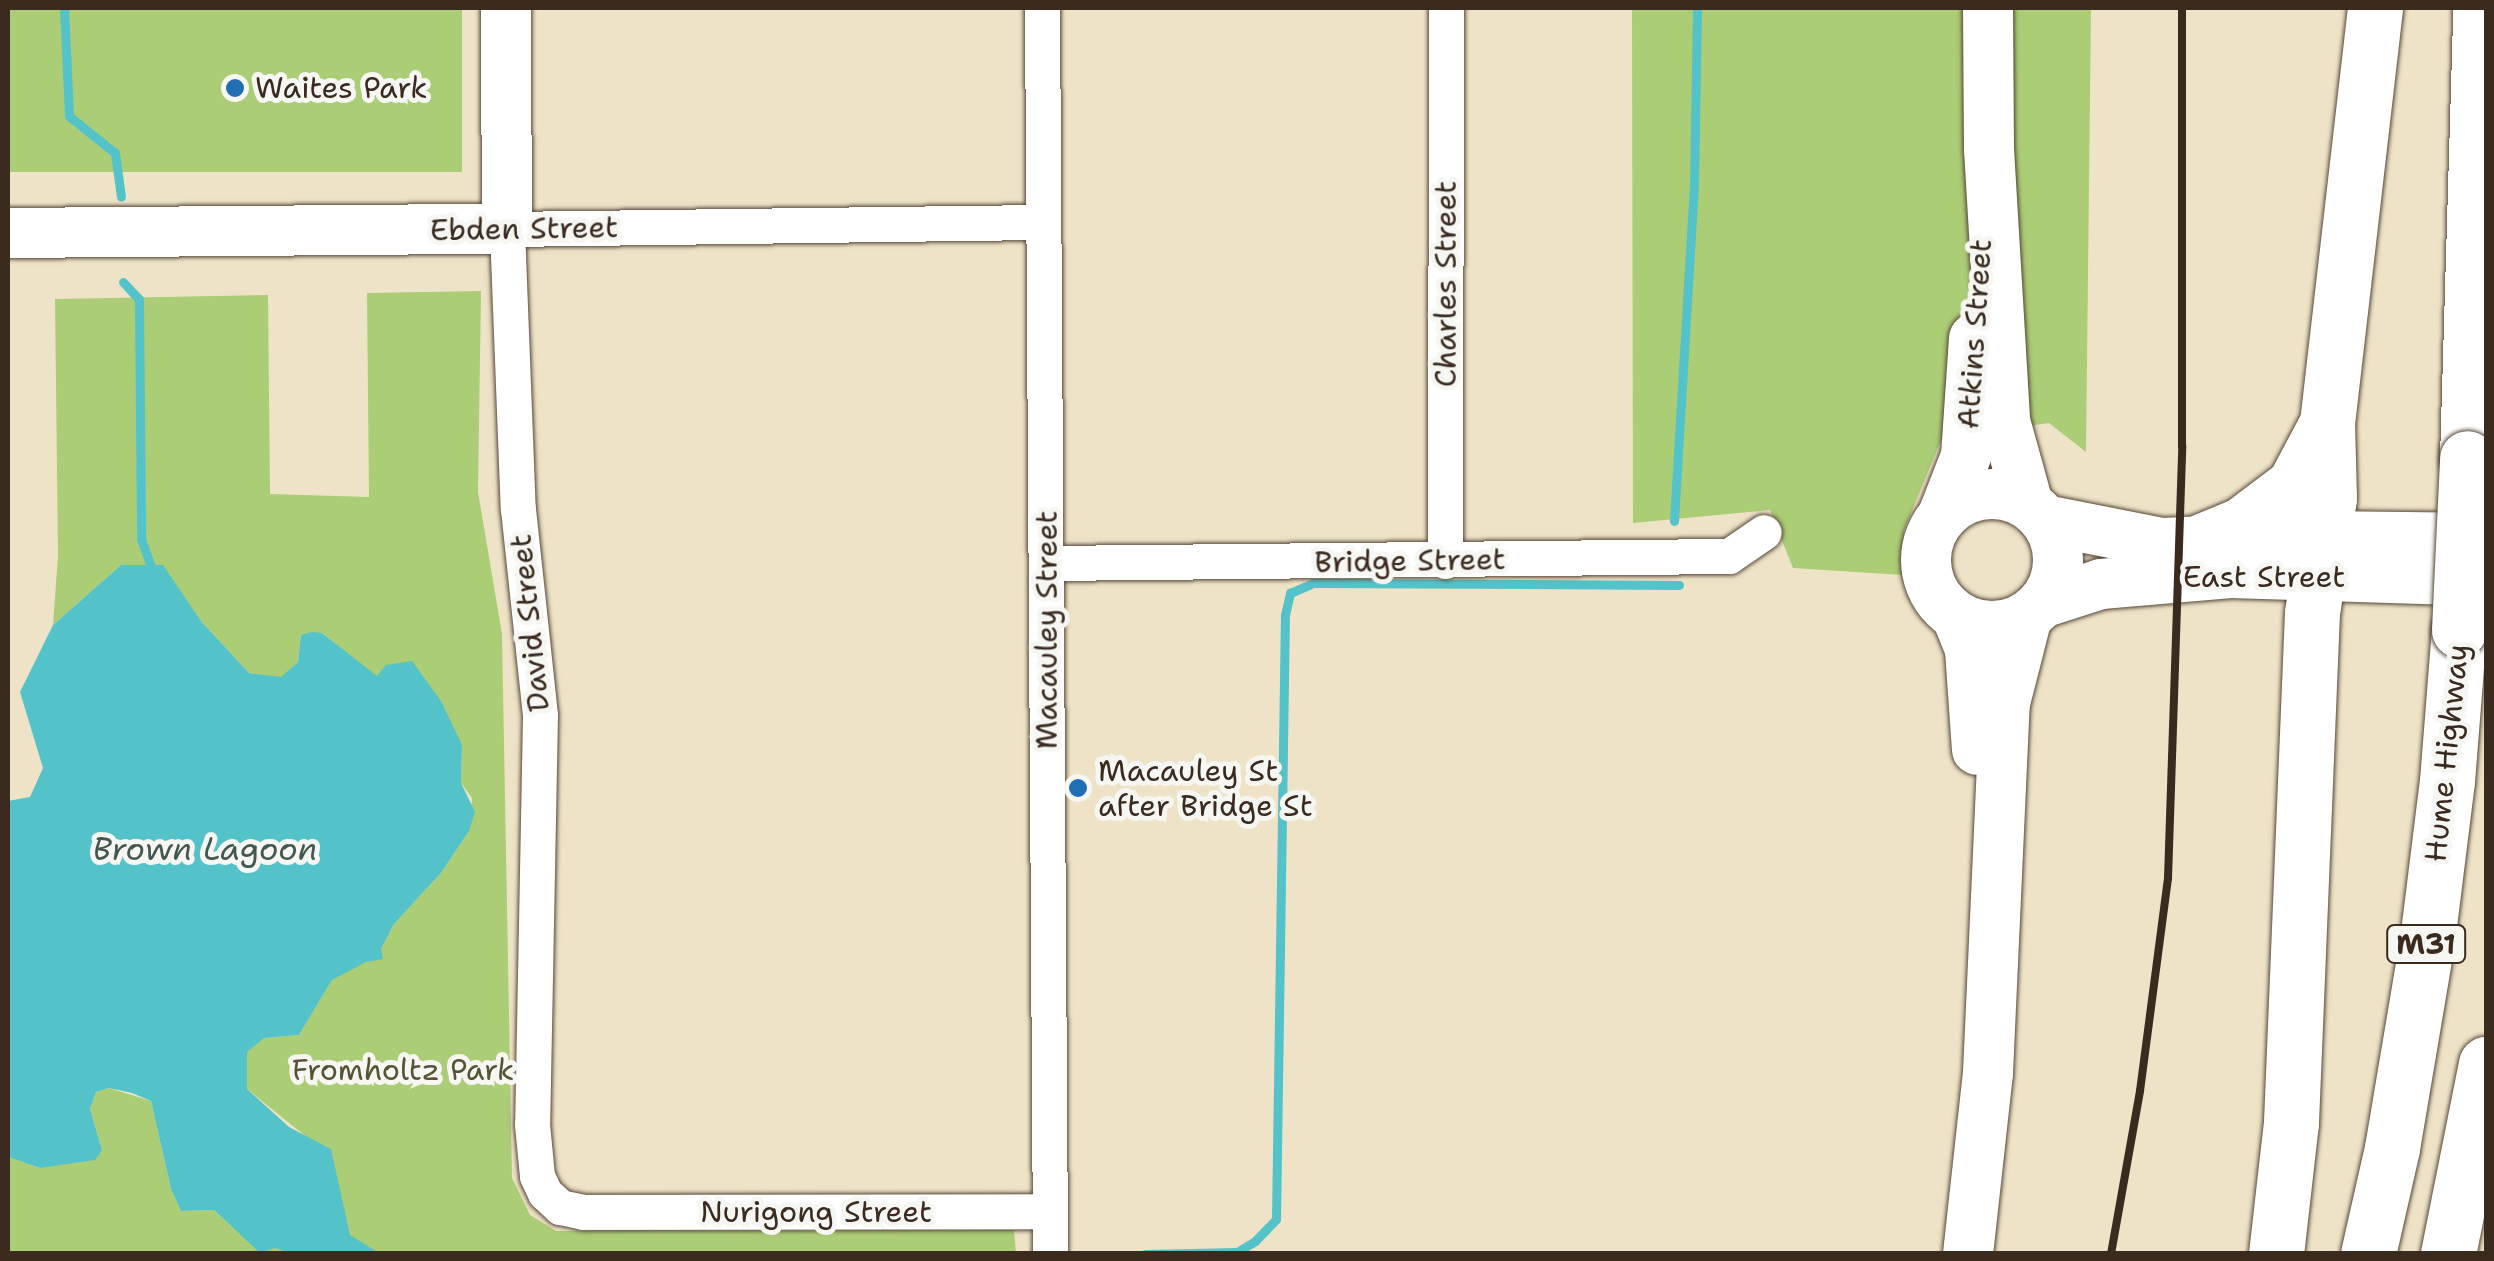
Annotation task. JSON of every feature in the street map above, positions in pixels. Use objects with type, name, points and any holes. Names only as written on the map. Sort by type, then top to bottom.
[{"type":"highway","points":[[2276,1254],[2290,1122],[2319,555],[2329,498],[2327,423],[2375,8]]},
{"type":"highway","name":"Hume Highway","points":[[2368,1254],[2392,1148],[2447,781],[2467,458],[2480,8]]},
{"type":"highway","points":[[2202,541],[2241,526],[2294,485],[2327,423]]},
{"type":"highway","points":[[2448,1254],[2486,1064]]},
{"type":"main road","name":"David Street","points":[[506,8],[507,229]]},
{"type":"main road","name":"Atkins Street","points":[[1988,8],[1989,148],[2005,420],[2036,512]]},
{"type":"main road","name":"Atkins Street","points":[[1943,515],[1966,456],[1989,148]]},
{"type":"main road","name":"Ebden Street","points":[[8,233],[507,229]]},
{"type":"main road","points":[[1968,1254],[1988,1073],[1989,979],[2005,703],[2036,609],[2056,582],[2059,559],[2036,512],[2006,496],[1983,494],[1962,501],[1943,515],[1930,535],[1927,569],[1940,601],[1957,617],[1978,626],[2006,626],[2036,609]]},
{"type":"main road","name":"East Street","points":[[2036,512],[2133,540],[2202,541],[2486,581]]},
{"type":"main road","name":"East Street","points":[[2036,609],[2101,584],[2486,538]]},
{"type":"main road","points":[[1957,617],[1970,650],[1974,692],[1989,979]]},
{"type":"street","name":"Macauley Street","points":[[1042,8],[1040,222],[1048,562],[1050,1254]]},
{"type":"street","name":"Charles Street","points":[[1446,8],[1446,561]]},
{"type":"street","name":"Ebden Street","points":[[507,229],[1040,222]]},
{"type":"street","name":"David Street","points":[[507,229],[518,508],[540,715],[533,1143],[537,1176],[546,1194],[560,1207],[583,1212]]},
{"type":"street","name":"Bridge Street","points":[[1048,562],[1729,556],[1764,532]]},
{"type":"street","name":"Nurigong Street","points":[[583,1212],[1050,1211]]},
{"type":"green space","name":"Waites Park","points":[[8,8],[462,8],[462,172],[8,172]]},
{"type":"green space","points":[[1632,8],[2091,8],[2086,452],[2049,423],[1942,438],[1904,530],[1903,575],[1793,568],[1770,510],[1633,523]]},
{"type":"green space","name":"Fromholtz Park","points":[[481,291],[478,492],[502,634],[512,1178],[530,1215],[556,1231],[1014,1230],[1016,1253],[8,1253],[8,1157],[40,1168],[102,1150],[90,1109],[96,1092],[109,1088],[151,1101],[171,1189],[181,1211],[214,1210],[240,1234],[309,1139],[247,1089],[247,1051],[264,1038],[299,1035],[332,980],[381,949],[394,924],[441,873],[469,831],[472,798],[461,783],[462,745],[322,633],[301,635],[298,662],[281,678],[249,673],[201,621],[162,565],[121,565],[53,625],[58,556],[55,299],[268,295],[270,494],[369,497],[367,293]]},
{"type":"water","name":"Brown Lagoon","points":[[121,565],[163,565],[201,621],[249,673],[281,677],[298,662],[301,635],[311,632],[322,633],[377,676],[386,665],[412,661],[441,701],[462,745],[461,783],[475,812],[469,831],[441,873],[394,924],[381,949],[383,959],[366,962],[332,980],[299,1035],[264,1038],[247,1052],[247,1089],[289,1127],[331,1149],[350,1235],[379,1253],[291,1253],[275,1248],[260,1253],[214,1210],[181,1211],[171,1189],[151,1101],[132,1093],[109,1088],[96,1092],[90,1109],[102,1150],[95,1160],[40,1168],[8,1157],[8,801],[30,797],[43,768],[20,692],[53,625]]},
{"type":"waterway","points":[[64,8],[69,116],[115,153],[121,197]]},
{"type":"waterway","points":[[1674,521],[1694,183],[1697,8]]},
{"type":"waterway","points":[[123,282],[139,299],[141,539],[154,575]]},
{"type":"waterway","points":[[1145,1254],[1237,1252],[1255,1241],[1276,1219],[1285,615],[1290,593],[1313,583],[1679,585]]},
{"type":"railway","points":[[2111,1254],[2140,1091],[2168,878],[2182,446],[2182,8]]},
{"type":"place","name":"Waites Park","points":[[235,88]]},
{"type":"place","name":"Macauley St after Bridge St","points":[[1078,788]]}]
